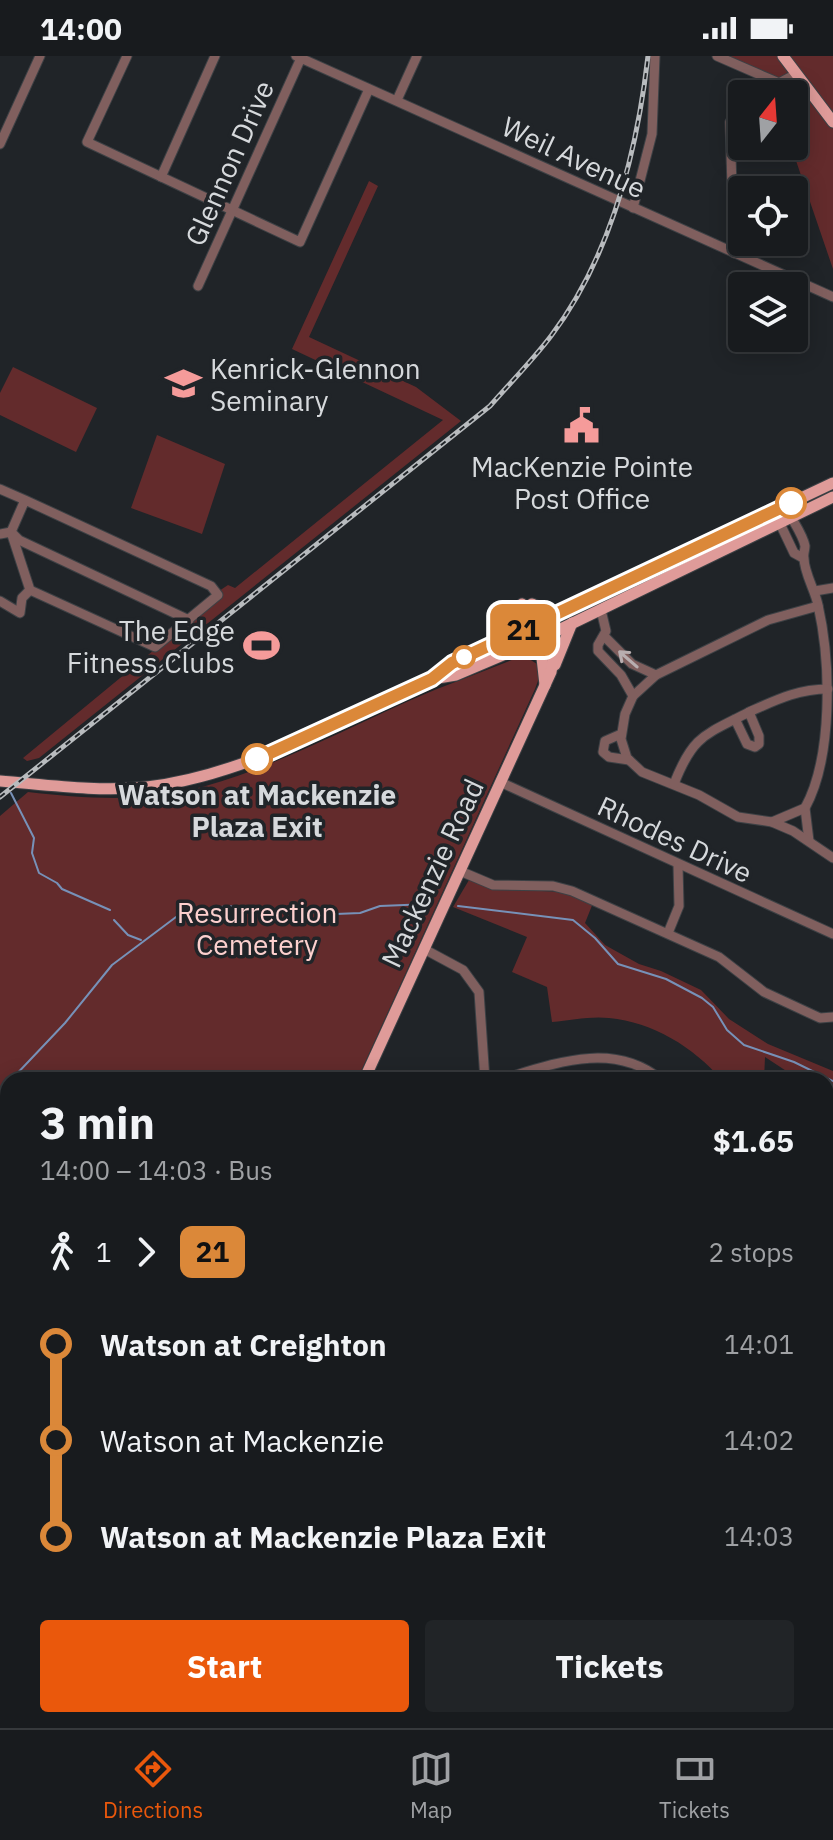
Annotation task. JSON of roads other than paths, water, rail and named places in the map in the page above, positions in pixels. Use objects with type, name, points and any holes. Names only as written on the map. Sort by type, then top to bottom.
[{"type":"main road","points":[[783,56],[831,118]]},
{"type":"main road","points":[[432,679],[456,675],[601,610],[738,542],[833,483]]},
{"type":"main road","points":[[0,781],[112,789],[147,787],[195,779],[256,760],[432,679],[452,663],[738,528],[833,497]]},
{"type":"main road","points":[[514,634],[527,604],[562,613]]},
{"type":"main road","points":[[514,650],[530,653],[547,668],[572,623]]},
{"type":"main road","name":"Mackenzie Road","points":[[368,1072],[545,686],[547,668],[554,654],[536,625]]},
{"type":"street","points":[[0,144],[40,56]]},
{"type":"street","points":[[127,56],[87,142],[300,242],[369,89]]},
{"type":"street","points":[[161,177],[215,56]]},
{"type":"street","points":[[397,100],[417,56]]},
{"type":"street","points":[[633,208],[652,134],[655,56]]},
{"type":"street","points":[[717,56],[775,80]]},
{"type":"street","name":"Weil Avenue","points":[[298,57],[728,250]]},
{"type":"street","name":"Glennon Drive","points":[[198,286],[298,57]]},
{"type":"street","points":[[784,80],[796,74]]},
{"type":"street","name":"Weil Avenue","points":[[741,256],[833,297]]},
{"type":"street","points":[[0,489],[25,500],[211,586],[218,595],[155,647],[30,590],[11,532],[25,500]]},
{"type":"street","points":[[772,822],[805,808],[815,793],[823,774],[827,738],[826,643],[815,591],[803,558],[794,553],[782,514]]},
{"type":"street","points":[[0,534],[11,532]]},
{"type":"street","points":[[11,532],[19,540],[189,620]]},
{"type":"street","points":[[815,591],[833,588]]},
{"type":"street","points":[[0,601],[20,613],[22,598],[30,590]]},
{"type":"street","points":[[818,606],[768,620],[656,675],[633,696],[621,734],[623,750],[642,772],[674,784],[738,817],[772,822],[809,841],[821,853],[833,858]]},
{"type":"street","points":[[601,610],[605,623],[598,651],[621,675],[633,696]]},
{"type":"street","points":[[604,636],[632,664],[656,675]]},
{"type":"street","points":[[674,784],[685,755],[696,741],[711,730],[791,693],[828,689]]},
{"type":"street","points":[[735,719],[747,744],[755,747],[760,740],[749,712]]},
{"type":"street","points":[[621,734],[605,741],[603,752],[609,757],[629,760]]},
{"type":"street","name":"Rhodes Drive","points":[[500,782],[833,934]]},
{"type":"street","points":[[805,808],[809,841]]},
{"type":"street","points":[[668,933],[679,906],[678,865]]},
{"type":"street","points":[[460,871],[493,885],[553,886],[572,891],[731,964],[764,992],[820,1018],[833,1017]]},
{"type":"street","points":[[424,949],[463,970],[479,992],[484,1072]]},
{"type":"street","points":[[527,1072],[590,1057],[632,1063],[647,1072]]},
{"type":"waterway","points":[[11,793],[34,838],[32,853],[39,873],[62,889],[110,910]]},
{"type":"waterway","points":[[19,1072],[65,1023],[112,965],[176,917],[226,906],[336,914],[360,913],[380,906],[429,904]]},
{"type":"waterway","points":[[458,906],[573,920],[595,938],[618,964],[666,979],[702,998],[713,1007],[727,1030],[744,1045],[815,1072]]},
{"type":"waterway","points":[[114,920],[128,935],[141,940]]},
{"type":"railway","points":[[0,797],[490,406],[529,363],[572,306],[605,238],[628,166],[648,56]]},
{"type":"place","name":"Kenrick-Glennon Seminary","points":[[184,384]]},
{"type":"place","name":"MacKenzie Pointe Post Office","points":[[582,426]]},
{"type":"place","name":"The Edge Fitness Clubs","points":[[261,646]]},
{"type":"place","name":"Watson at Mackenzie Plaza Exit","points":[[257,759]]},
{"type":"park label","name":"Resurrection Cemetery","points":[[257,928]]}]
